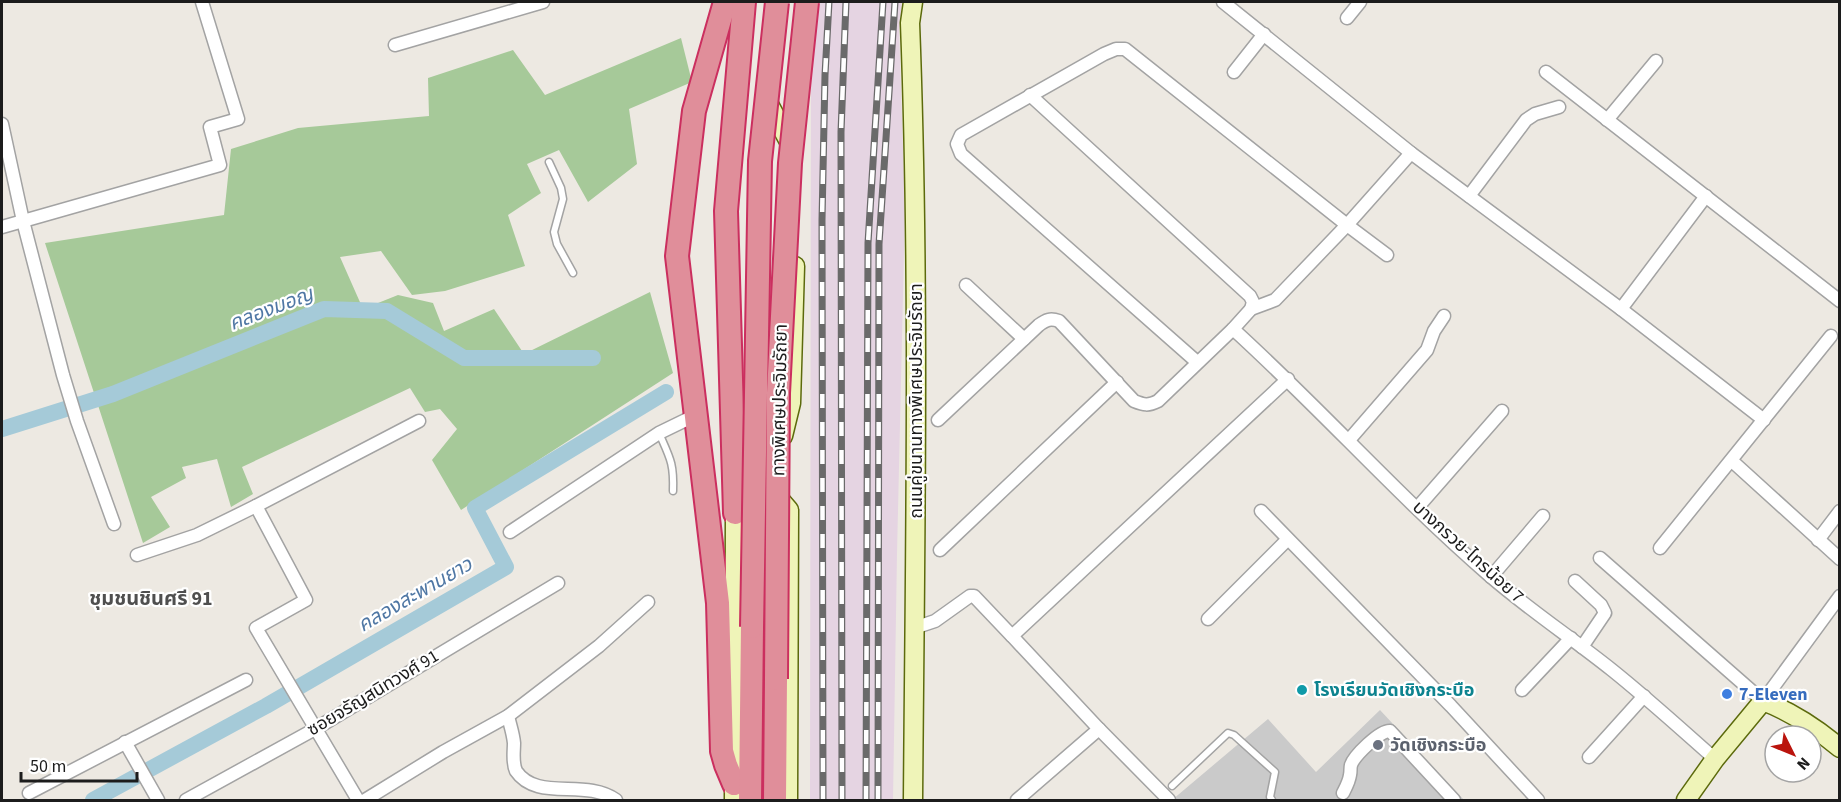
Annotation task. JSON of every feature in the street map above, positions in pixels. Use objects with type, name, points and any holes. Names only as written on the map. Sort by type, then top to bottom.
[{"type":"highway","points":[[725,2],[694,111],[677,256],[718,603],[722,751],[739,795]]},
{"type":"highway","points":[[735,513],[726,211],[744,2]]},
{"type":"highway","name":"ทางพิเศษประจิมรัถยา","points":[[739,795],[760,161],[777,2]]},
{"type":"highway","name":"ทางพิเศษประจิมรัถยา","points":[[776,801],[779,381],[790,163],[807,2]]},
{"type":"highway","points":[[776,765],[787,801]]},
{"type":"main road","points":[[739,795],[735,513],[757,496],[774,476],[791,403],[798,167],[791,143],[765,100],[763,75],[769,2]]},
{"type":"main road","name":"ถนนคู่ขนานทางพิเศษประจิมรัถยา","points":[[913,2],[910,23],[916,161],[917,263],[914,801]]},
{"type":"main road","points":[[757,496],[777,496],[789,510],[787,801]]},
{"type":"main road","points":[[1687,800],[1715,759],[1763,701],[1802,719],[1839,748]]},
{"type":"street","points":[[2,227],[220,165],[210,127],[238,118],[202,2]]},
{"type":"street","points":[[395,45],[518,5],[543,2]]},
{"type":"street","points":[[1223,2],[1411,153],[1621,309],[1764,420]]},
{"type":"street","points":[[1347,18],[1360,2]]},
{"type":"street","points":[[1234,72],[1264,34]]},
{"type":"street","points":[[1197,362],[962,154],[957,144],[961,135],[1110,51],[1125,49],[1387,255]]},
{"type":"street","points":[[1607,120],[1656,61]]},
{"type":"street","points":[[1546,72],[1839,301]]},
{"type":"street","points":[[938,420],[1024,339],[1046,320],[1053,318],[1059,321],[1134,400],[1143,405],[1150,405],[1158,401],[1233,329],[1251,309],[1253,302],[1250,296],[1030,95]]},
{"type":"street","points":[[1469,196],[1526,120],[1535,114],[1559,107]]},
{"type":"street","points":[[2,124],[23,221],[63,375],[76,421],[114,524]]},
{"type":"street","points":[[1251,309],[1275,300],[1347,225],[1411,153]]},
{"type":"street","points":[[1621,309],[1706,196]]},
{"type":"street","points":[[966,285],[1024,339]]},
{"type":"street","points":[[1349,440],[1427,350],[1434,331],[1444,316]]},
{"type":"street","name":"บางกรวย-ไทรน้อย 7","points":[[1233,329],[1288,379],[1491,577],[1644,696],[1715,759]]},
{"type":"street","points":[[1660,548],[1831,336]]},
{"type":"street","points":[[1012,636],[1288,379]]},
{"type":"street","points":[[940,550],[1118,382]]},
{"type":"street","points":[[1418,507],[1503,411]]},
{"type":"street","points":[[510,532],[659,433],[696,415]]},
{"type":"street","points":[[137,555],[197,535],[418,421]]},
{"type":"street","points":[[1732,461],[1839,559]]},
{"type":"street","points":[[256,506],[306,600],[256,628],[358,801]]},
{"type":"street","points":[[1261,511],[1451,706],[1538,801]]},
{"type":"street","points":[[1818,540],[1839,511]]},
{"type":"street","points":[[1491,577],[1543,516]]},
{"type":"street","points":[[1208,620],[1287,540]]},
{"type":"street","points":[[1600,558],[1763,701],[1835,611],[1839,596]]},
{"type":"street","points":[[1575,581],[1601,605],[1605,613],[1582,647]]},
{"type":"street","name":"ซอยจรัญสนิทวงศ์ 91","points":[[186,801],[312,724],[558,583]]},
{"type":"street","points":[[914,628],[935,621],[969,596],[974,596],[1170,801]]},
{"type":"street","points":[[365,801],[443,752],[508,716],[599,646],[648,602]]},
{"type":"street","points":[[1522,690],[1571,638]]},
{"type":"street","points":[[29,793],[246,680]]},
{"type":"street","points":[[1589,757],[1644,696]]},
{"type":"street","points":[[508,716],[514,742],[515,768],[520,778],[530,788],[538,794],[549,796],[593,794],[609,796],[616,801]]},
{"type":"street","points":[[1017,801],[1099,729]]},
{"type":"street","points":[[1340,797],[1348,782],[1351,764],[1356,757],[1379,734],[1390,730],[1454,801]]},
{"type":"street","points":[[126,743],[158,801]]},
{"type":"lane","points":[[549,162],[561,188],[563,199],[554,232],[555,238],[573,273]]},
{"type":"lane","points":[[659,433],[670,455],[674,475],[673,491]]},
{"type":"lane","points":[[1172,786],[1228,733],[1234,735],[1275,772],[1270,797],[1272,801]]},
{"type":"shaded area","points":[[817,2],[902,2],[899,31],[905,207],[893,800],[810,800],[811,54]]},
{"type":"shaded area","name":"วัดเชิงกระบือ","points":[[1380,710],[1464,800],[1172,800],[1268,719],[1316,772]]},
{"type":"green space","points":[[681,38],[692,82],[629,109],[637,164],[588,202],[559,150],[527,164],[541,193],[508,215],[525,266],[445,291],[412,295],[381,251],[340,257],[363,309],[398,295],[433,303],[444,331],[494,309],[524,354],[650,292],[673,373],[461,510],[432,460],[457,429],[440,409],[425,412],[410,388],[242,467],[253,494],[231,507],[217,459],[182,467],[186,478],[151,497],[170,527],[143,543],[45,243],[224,215],[231,149],[298,128],[429,116],[428,78],[513,50],[545,95]]},
{"type":"waterway","name":"คลองมอญ","points":[[2,429],[113,394],[324,309],[387,311],[464,358],[593,358]]},
{"type":"waterway","name":"คลองสะพานยาว","points":[[93,800],[266,706],[506,567],[475,508],[666,392]]},
{"type":"railway","points":[[823,800],[822,220],[829,2]]},
{"type":"railway","points":[[842,800],[841,132],[846,2]]},
{"type":"railway","points":[[866,800],[868,243],[883,2]]},
{"type":"railway","points":[[878,800],[879,244],[895,2]]},
{"type":"place","name":"โรงเรียนวัดเชิงกระบือ","points":[[1302,690]]},
{"type":"place","name":"7-Eleven","points":[[1727,694]]},
{"type":"place","name":"วัดเชิงกระบือ","points":[[1378,745]]},
{"type":"district","name":"ชุมชนชินศรี 91","points":[[151,599]]}]
